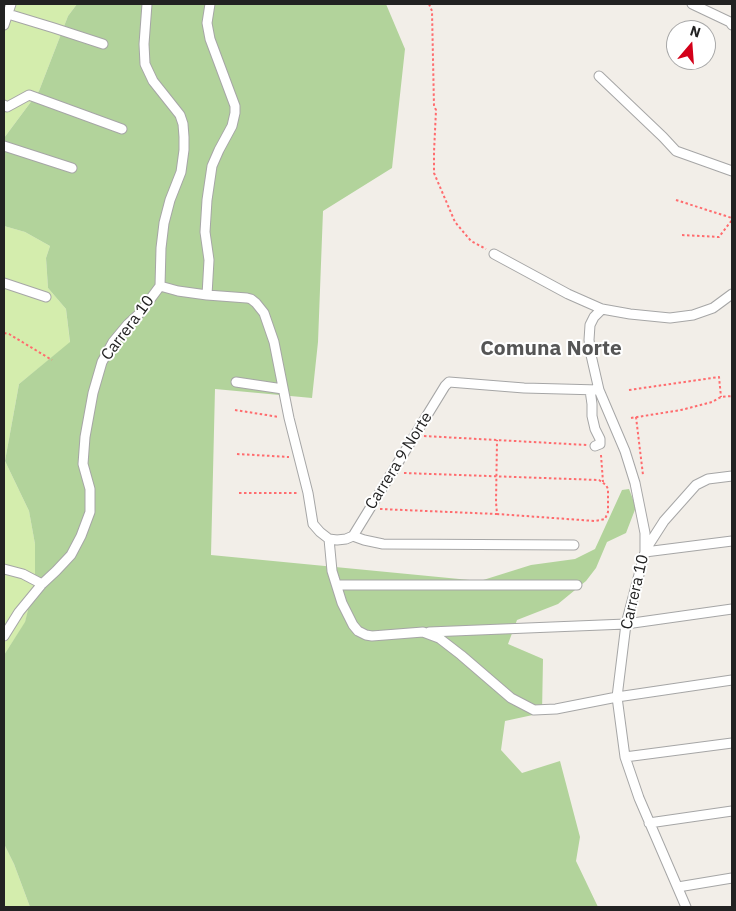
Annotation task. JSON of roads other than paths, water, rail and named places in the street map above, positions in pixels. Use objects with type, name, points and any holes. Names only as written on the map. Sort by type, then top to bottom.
[{"type":"street","points":[[4,25],[11,4]]},
{"type":"street","name":"Carrera 10","points":[[4,636],[19,612],[42,584],[71,555],[82,536],[90,512],[90,489],[83,464],[85,437],[93,393],[102,362],[113,342],[140,313],[160,286],[164,223],[170,200],[181,172],[184,137],[180,115],[153,81],[146,64],[144,44],[147,4]]},
{"type":"street","points":[[207,295],[209,260],[205,232],[212,166],[218,150],[232,126],[235,113],[235,106],[210,39],[207,23],[210,4]]},
{"type":"street","points":[[692,4],[730,22],[732,25]]},
{"type":"street","points":[[8,14],[103,44]]},
{"type":"street","points":[[599,76],[676,151],[732,171]]},
{"type":"street","points":[[4,105],[7,107],[29,95],[122,128]]},
{"type":"street","points":[[4,146],[72,168]]},
{"type":"street","points":[[494,254],[568,294],[602,309],[630,314],[670,318],[692,315],[713,308],[732,294]]},
{"type":"street","points":[[4,283],[46,297]]},
{"type":"street","points":[[160,286],[207,295],[251,299],[264,313],[274,342],[289,418],[308,493],[313,524],[329,538],[337,540],[353,536],[383,544],[574,545]]},
{"type":"street","name":"Carrera 10","points":[[602,309],[594,317],[590,325],[589,340],[594,390],[625,451],[635,483],[645,533],[645,552],[626,624],[617,697],[625,757],[649,823],[686,907]]},
{"type":"street","points":[[236,382],[283,389]]},
{"type":"street","name":"Carrera 9 Norte","points":[[353,536],[414,435],[449,382],[524,388],[594,390]]},
{"type":"street","points":[[594,390],[592,416],[600,439],[597,445]]},
{"type":"street","points":[[645,552],[664,521],[696,485],[708,479],[732,476]]},
{"type":"street","points":[[329,538],[332,571],[342,603],[353,625],[362,633],[372,636],[423,632],[626,624],[732,609]]},
{"type":"street","points":[[645,552],[732,541]]},
{"type":"street","points":[[4,570],[23,574],[42,584]]},
{"type":"street","points":[[337,585],[577,585]]},
{"type":"street","points":[[423,632],[439,638],[511,698],[534,710],[732,680]]},
{"type":"street","points":[[625,757],[732,743]]},
{"type":"street","points":[[649,823],[732,811]]},
{"type":"street","points":[[678,887],[732,878]]},
{"type":"district","name":"Comuna Norte","points":[[551,349]]}]
